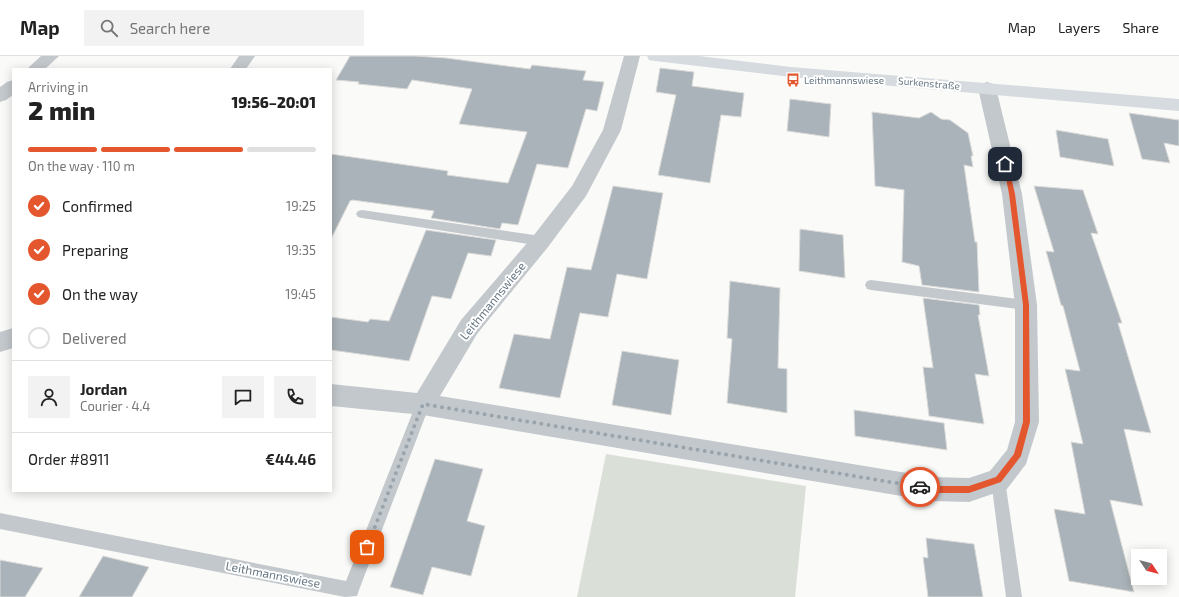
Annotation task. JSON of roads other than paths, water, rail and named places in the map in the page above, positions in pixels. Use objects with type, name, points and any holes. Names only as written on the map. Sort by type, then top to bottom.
[{"type":"street","points":[[36,68],[51,56]]},
{"type":"street","points":[[239,68],[247,56]]},
{"type":"street","name":"Leithmannswiese","points":[[423,404],[469,327],[541,242],[579,190],[612,130],[632,56]]},
{"type":"street","name":"Surkenstraße","points":[[655,56],[791,72],[1179,105]]},
{"type":"street","points":[[0,96],[12,87]]},
{"type":"street","points":[[332,396],[423,404],[931,489],[969,490],[998,480],[1017,456],[1027,422],[1026,305],[1012,194],[988,88]]},
{"type":"street","points":[[0,342],[12,338]]},
{"type":"lane","points":[[362,214],[541,242]]},
{"type":"lane","points":[[871,285],[1026,305]]},
{"type":"lane","name":"Leithmannswiese","points":[[0,522],[351,590],[423,404]]},
{"type":"lane","points":[[998,480],[1014,597]]},
{"type":"place","name":"Leithmannswiese","points":[[793,80]]}]
